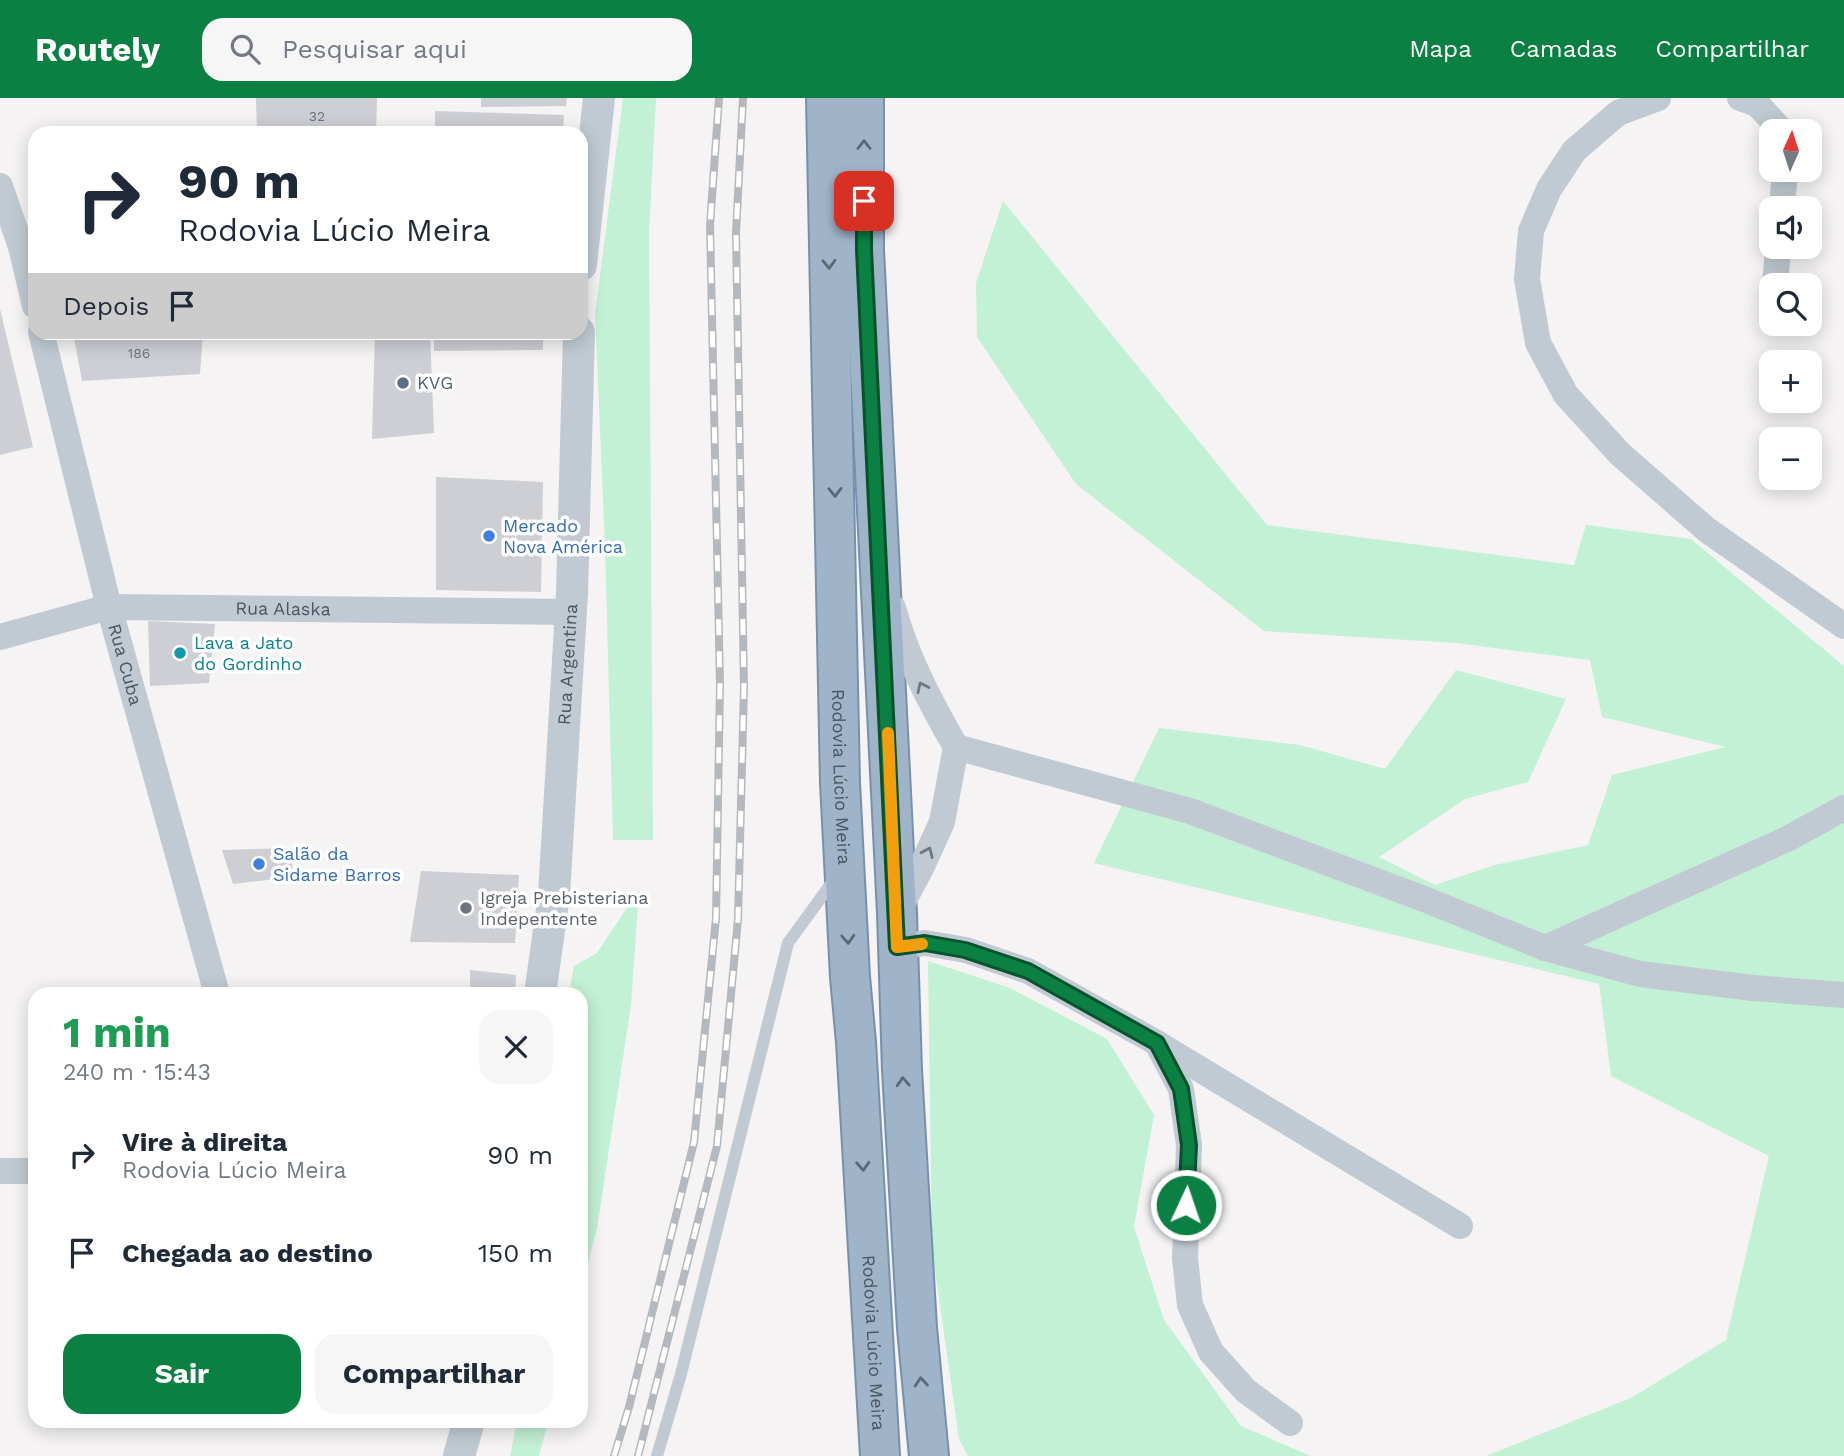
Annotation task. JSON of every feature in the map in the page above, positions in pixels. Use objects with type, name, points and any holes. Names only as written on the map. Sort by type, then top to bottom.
[{"type":"highway","name":"Rodovia Lúcio Meira","points":[[826,98],[840,783],[880,1456]]},
{"type":"highway","points":[[864,98],[864,250],[916,1328],[927,1453]]},
{"type":"street","points":[[588,200],[599,98]]},
{"type":"street","points":[[1658,98],[1618,113],[1574,151],[1549,189],[1531,230],[1527,279],[1538,343],[1566,395],[1619,454],[1707,530],[1844,626]]},
{"type":"street","points":[[1740,98],[1757,104],[1771,119]]},
{"type":"street","points":[[0,186],[28,281]]},
{"type":"street","name":"Rua Cuba","points":[[43,340],[109,607],[215,987]]},
{"type":"street","name":"Rua Argentina","points":[[541,987],[554,895],[570,612],[579,340]]},
{"type":"street","points":[[879,560],[900,632],[921,687],[956,747],[942,822],[897,930],[925,943],[965,950],[1028,971],[1157,1043],[1460,1226]]},
{"type":"street","name":"Rua Alaska","points":[[0,637],[109,607],[570,612]]},
{"type":"street","points":[[956,747],[1190,811],[1545,948],[1640,974],[1753,988],[1844,995]]},
{"type":"street","points":[[1545,948],[1787,839],[1844,808]]},
{"type":"street","points":[[1157,1043],[1181,1089],[1189,1145],[1185,1258],[1190,1305],[1211,1352],[1246,1391],[1290,1423]]},
{"type":"street","points":[[0,1171],[28,1171]]},
{"type":"street","points":[[459,1456],[467,1428]]},
{"type":"lane","points":[[657,1456],[681,1374],[788,943],[844,865]]},
{"type":"green space","points":[[623,98],[656,98],[649,233],[653,840],[613,840],[595,314]]},
{"type":"green space","points":[[1003,201],[1267,525],[1574,565],[1586,525],[1691,539],[1844,666],[1844,1456],[1486,1456],[1631,1398],[1726,1340],[1769,1156],[1611,1076],[1599,984],[1094,863],[1159,728],[1300,745],[1385,769],[1456,670],[1566,699],[1528,782],[1465,799],[1379,857],[1435,885],[1495,865],[1588,845],[1612,775],[1726,747],[1602,717],[1590,660],[1456,643],[1264,631],[1076,484],[977,337],[976,283]]},
{"type":"green space","points":[[639,890],[631,1005],[597,1228],[588,1263],[588,987],[570,987],[574,966],[597,953]]},
{"type":"green space","points":[[928,961],[1010,988],[1107,1039],[1154,1115],[1134,1227],[1164,1320],[1241,1426],[1311,1456],[968,1456],[959,1439],[932,1249]]},
{"type":"green space","points":[[516,1428],[546,1428],[539,1456],[510,1456]]},
{"type":"building","points":[[256,98],[377,98],[376,126],[257,126]]},
{"type":"building","points":[[481,98],[567,98],[566,106],[481,107]]},
{"type":"building","points":[[435,111],[564,115],[563,126],[435,126]]},
{"type":"building","points":[[0,309],[33,447],[0,455]]},
{"type":"building","points":[[74,340],[202,340],[200,374],[82,381]]},
{"type":"building","name":"KVG","points":[[375,340],[430,340],[434,433],[372,439]]},
{"type":"building","points":[[434,340],[543,340],[543,350],[434,351]]},
{"type":"building","name":"Mercado Nova América","points":[[436,477],[543,482],[541,592],[436,590]]},
{"type":"building","name":"Lava a Jato do Gordinho","points":[[148,621],[215,624],[209,683],[150,686]]},
{"type":"building","name":"Salão da Sidame Barros","points":[[291,848],[293,877],[233,884],[222,850]]},
{"type":"building","name":"Igreja Prebisteriana Indepentente","points":[[421,871],[519,875],[515,943],[410,942]]},
{"type":"building","points":[[470,970],[516,975],[515,987],[470,987]]},
{"type":"railway","points":[[614,1456],[629,1407],[694,1142],[716,918],[720,684],[710,225],[719,98]]},
{"type":"railway","points":[[638,1456],[717,1146],[738,919],[744,687],[736,233],[743,98]]},
{"type":"slow traffic","points":[[888,733],[897,947],[922,944]]},
{"type":"place","name":"KVG","points":[[403,383]]},
{"type":"place","name":"Mercado Nova América","points":[[489,536]]},
{"type":"place","name":"Lava a Jato do Gordinho","points":[[180,653]]},
{"type":"place","name":"Salão da Sidame Barros","points":[[259,864]]},
{"type":"place","name":"Igreja Prebisteriana Indepentente","points":[[466,908]]},
{"type":"route","points":[[864,201],[864,250],[897,947],[925,943],[965,950],[1028,971],[1157,1043],[1181,1089],[1189,1145],[1186,1205]]}]
